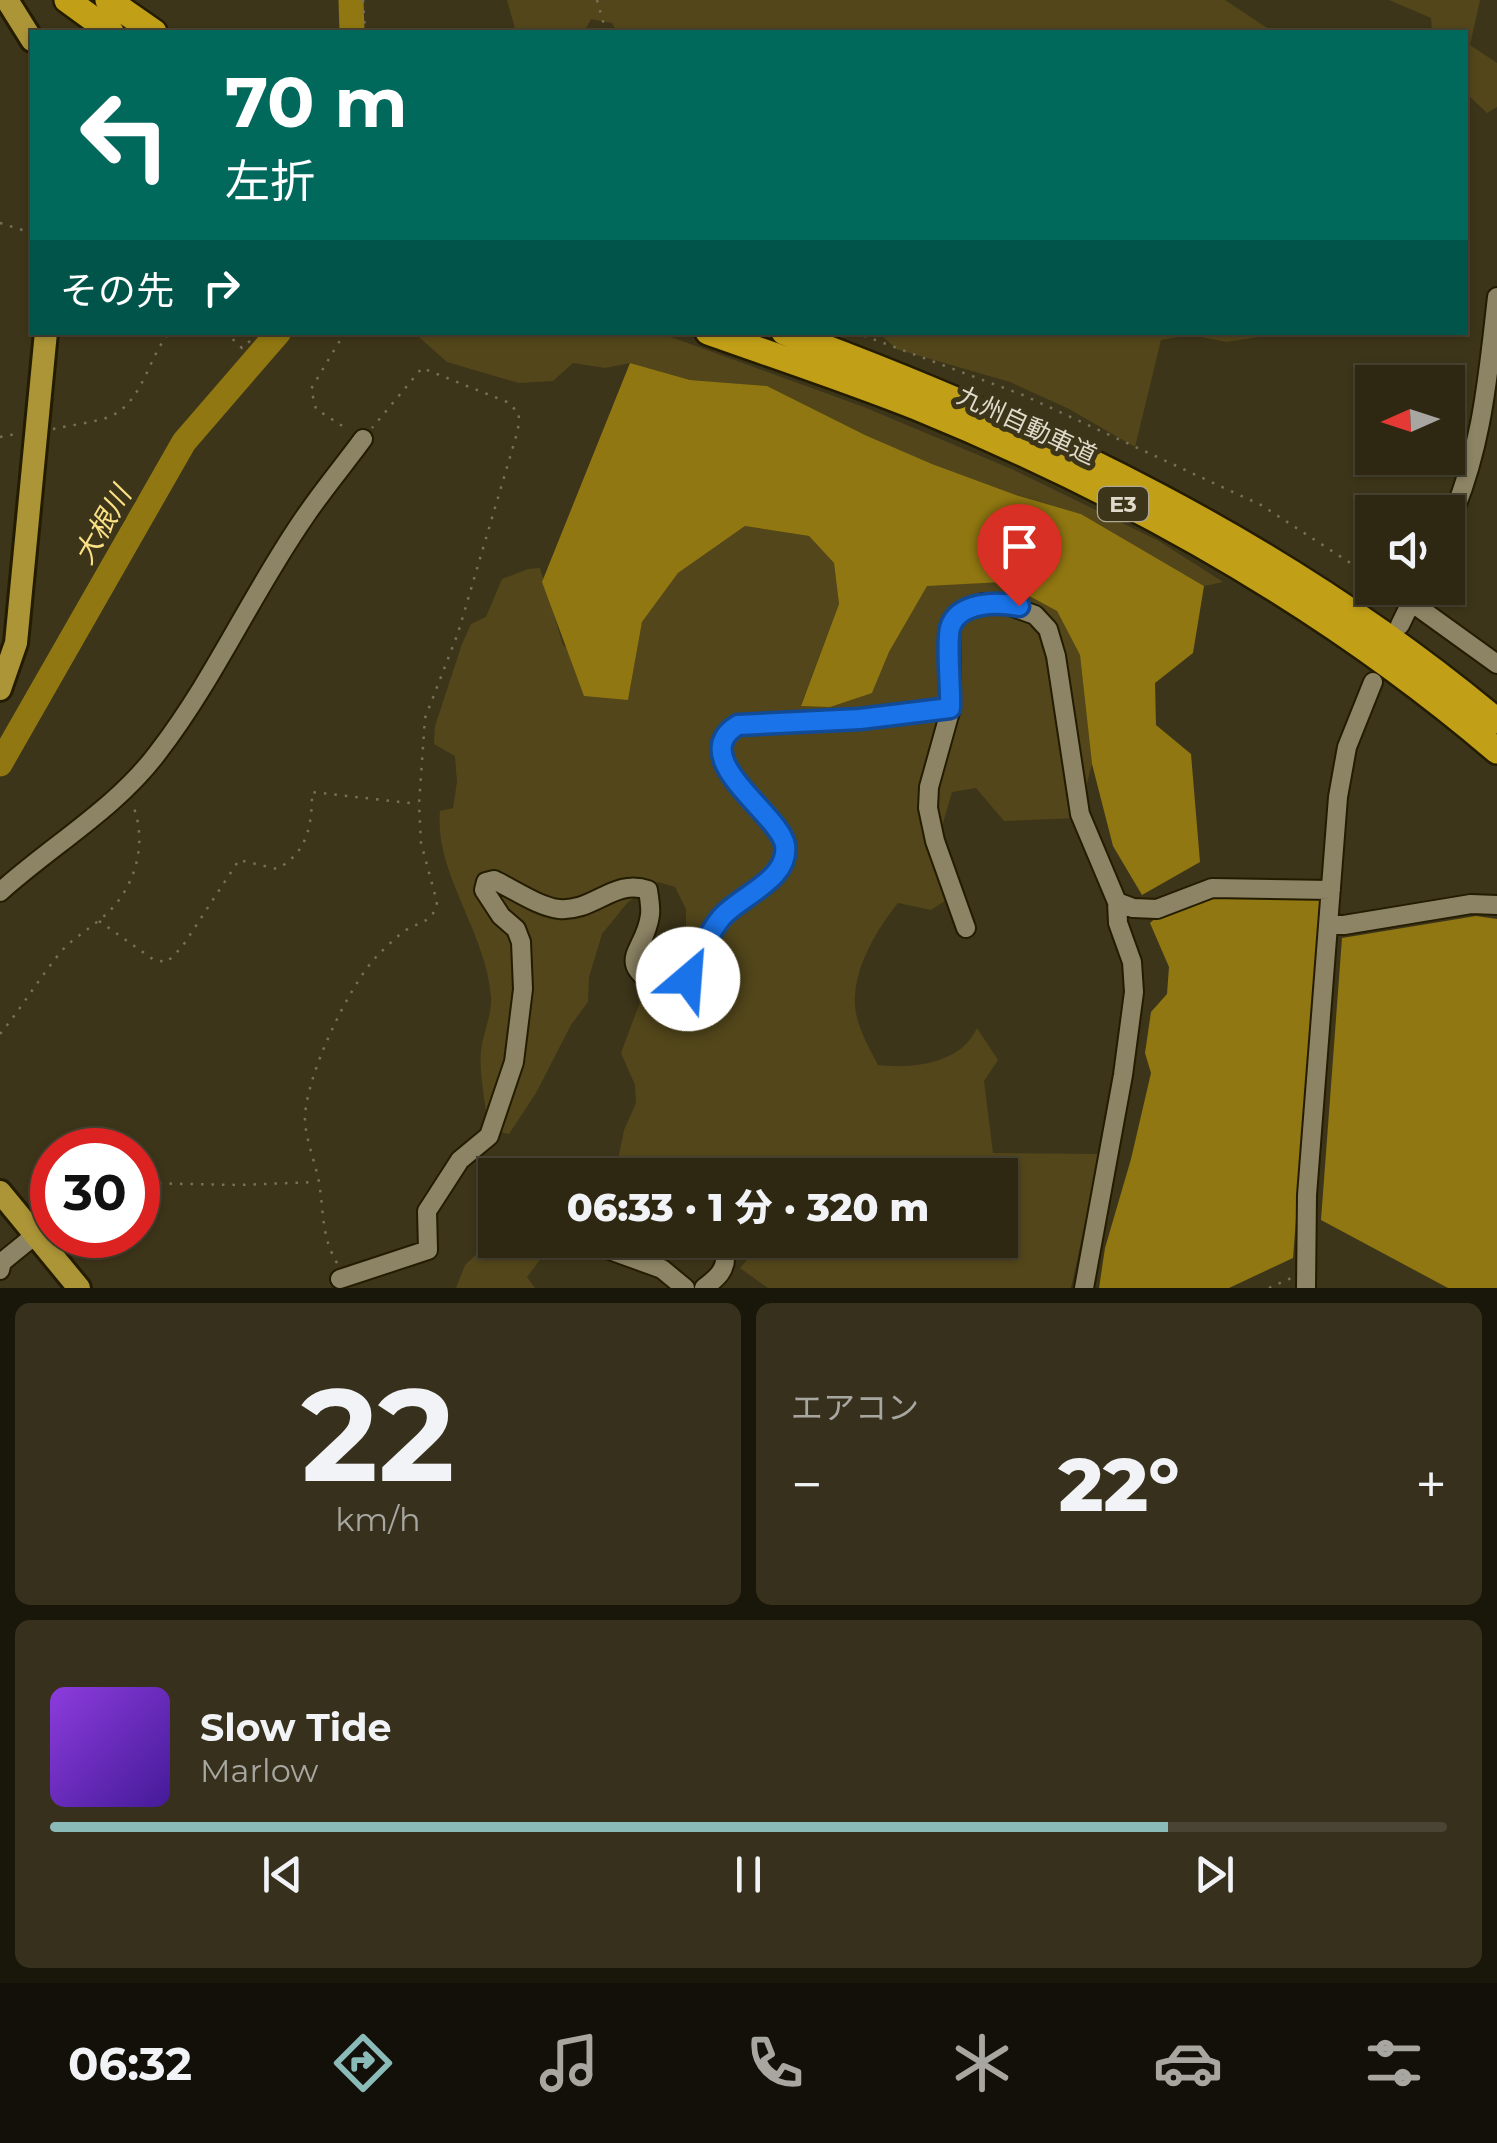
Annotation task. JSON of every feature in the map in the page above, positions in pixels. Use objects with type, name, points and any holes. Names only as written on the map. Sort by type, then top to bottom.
[{"type":"highway","points":[[67,0],[108,30]]},
{"type":"highway","points":[[108,0],[151,30]]},
{"type":"highway","name":"九州自動車道","points":[[716,335],[932,414],[1157,521],[1330,626],[1461,721],[1497,752]]},
{"type":"highway","name":"九州自動車道","points":[[792,335],[1000,417],[1157,492],[1344,606],[1497,721]]},
{"type":"main road","points":[[8,0],[30,37]]},
{"type":"main road","points":[[0,689],[16,643],[46,335]]},
{"type":"main road","points":[[0,1192],[30,1231]]},
{"type":"main road","points":[[53,1258],[79,1288]]},
{"type":"street","points":[[1460,495],[1474,454],[1484,402],[1497,297]]},
{"type":"street","points":[[0,892],[126,790],[169,737],[211,674],[304,516],[363,438]]},
{"type":"street","points":[[966,928],[936,841],[928,808],[929,787],[950,708],[950,627],[960,614],[983,604],[1002,602],[1036,615],[1048,629],[1056,656],[1080,814],[1117,902],[1118,924],[1132,962],[1134,992],[1123,1075],[1084,1288]]},
{"type":"street","points":[[1400,625],[1409,605]]},
{"type":"street","points":[[1426,605],[1497,664]]},
{"type":"street","points":[[1306,1280],[1308,1194],[1342,771],[1372,682]]},
{"type":"street","points":[[340,1279],[428,1250],[431,1205],[460,1160],[489,1136],[514,1062],[524,989],[521,942],[516,929],[501,916],[484,890],[486,882],[494,880],[557,909],[586,906],[617,888],[636,886],[648,890],[650,916],[634,952],[638,971],[668,992],[682,989],[722,917],[776,873],[784,860],[785,844],[780,834],[724,762],[723,740],[728,731],[738,725],[860,719],[950,708]]},
{"type":"street","points":[[1117,902],[1133,908],[1158,909],[1212,888],[1331,890]]},
{"type":"street","points":[[1328,924],[1344,925],[1471,904],[1497,905]]},
{"type":"street","points":[[0,1270],[2,1262],[30,1239]]},
{"type":"street","points":[[632,1258],[662,1269],[685,1288]]},
{"type":"street","points":[[704,1288],[721,1274],[726,1258]]},
{"type":"path","points":[[363,0],[365,30]]},
{"type":"path","points":[[597,0],[605,30]]},
{"type":"path","points":[[0,223],[30,232]]},
{"type":"path","points":[[34,433],[108,417],[123,409],[167,335]]},
{"type":"path","points":[[228,335],[242,348],[257,335]]},
{"type":"path","points":[[340,1279],[338,1266],[325,1242],[318,1182],[307,1138],[306,1105],[345,1000],[376,957],[408,929],[432,918],[436,910],[421,843],[418,804],[426,718],[458,633],[518,430],[519,413],[507,402],[422,368],[363,438],[316,409],[311,388],[343,335]]},
{"type":"path","points":[[862,335],[1024,395],[1261,505],[1355,567]]},
{"type":"path","points":[[0,1034],[57,956],[122,896],[136,868],[138,832],[126,790]]},
{"type":"path","points":[[99,921],[154,960],[167,962],[182,946],[239,860],[278,870],[293,860],[304,846],[309,830],[312,792],[418,804]]},
{"type":"path","points":[[160,1183],[318,1182]]},
{"type":"path","points":[[1269,1288],[1306,1280]]},
{"type":"shaded area","points":[[507,0],[1225,0],[1270,30],[616,30],[612,23],[591,19],[585,30],[515,30]]},
{"type":"shaded area","points":[[1389,0],[1480,0],[1470,45],[1497,63],[1497,107],[1487,113],[1468,95],[1468,30],[1432,30],[1431,18]]},
{"type":"shaded area","points":[[666,335],[864,407],[1014,470],[1159,541],[1223,582],[1204,586],[1081,514],[932,464],[767,386],[690,380],[630,363],[605,368],[573,363],[553,381],[519,383],[447,362],[420,338]]},
{"type":"shaded area","points":[[881,335],[1190,335],[1161,340],[1135,447],[1069,409],[1010,382],[896,349]]},
{"type":"shaded area","points":[[1190,335],[1270,335],[1227,342]]},
{"type":"shaded area","points":[[630,363],[690,380],[767,386],[932,464],[1081,514],[1204,586],[1193,653],[1155,683],[1156,725],[1191,754],[1200,862],[1142,895],[1113,846],[1092,764],[1080,655],[1057,611],[1003,582],[927,586],[889,652],[872,693],[830,707],[801,706],[839,604],[834,563],[809,536],[745,526],[678,573],[642,622],[628,700],[584,696],[542,582]]},
{"type":"shaded area","points":[[745,526],[809,536],[834,563],[839,604],[801,705],[872,693],[889,652],[927,585],[1003,582],[1057,611],[1080,655],[1092,764],[1078,818],[1004,821],[976,788],[952,792],[941,830],[948,899],[931,910],[898,903],[870,946],[860,971],[855,1005],[858,1023],[878,1065],[920,1065],[948,1057],[970,1040],[977,1028],[998,1060],[984,1081],[993,1153],[1100,1154],[1071,1288],[768,1288],[740,1268],[749,1258],[1018,1258],[1018,1158],[618,1158],[624,1130],[636,1103],[635,1085],[621,1053],[640,1002],[672,976],[686,940],[686,909],[675,887],[658,882],[628,902],[602,934],[589,977],[588,1002],[509,1134],[488,1129],[481,1061],[491,997],[480,949],[452,880],[440,834],[440,811],[453,808],[455,756],[434,744],[435,726],[462,644],[471,624],[486,617],[502,579],[540,568],[563,645],[628,700],[642,622],[678,573]]},
{"type":"shaded area","points":[[1215,894],[1321,898],[1293,1258],[1229,1288],[1099,1288],[1105,1248],[1151,1073],[1145,1053],[1151,1012],[1167,994],[1169,967],[1150,923],[1158,916]]},
{"type":"shaded area","points":[[1476,916],[1497,919],[1497,1288],[1448,1288],[1321,1220],[1342,938]]},
{"type":"shaded area","points":[[478,1253],[478,1258],[541,1258],[527,1277],[535,1288],[456,1288],[465,1265]]},
{"type":"waterway","name":"大根川","points":[[351,0],[352,30]]},
{"type":"waterway","name":"大根川","points":[[0,764],[184,442],[276,335]]},
{"type":"route","points":[[688,979],[722,917],[776,873],[784,860],[785,844],[780,834],[724,762],[723,740],[728,731],[738,725],[860,719],[950,708],[950,627],[960,614],[983,604],[1002,602],[1019,606]]}]
